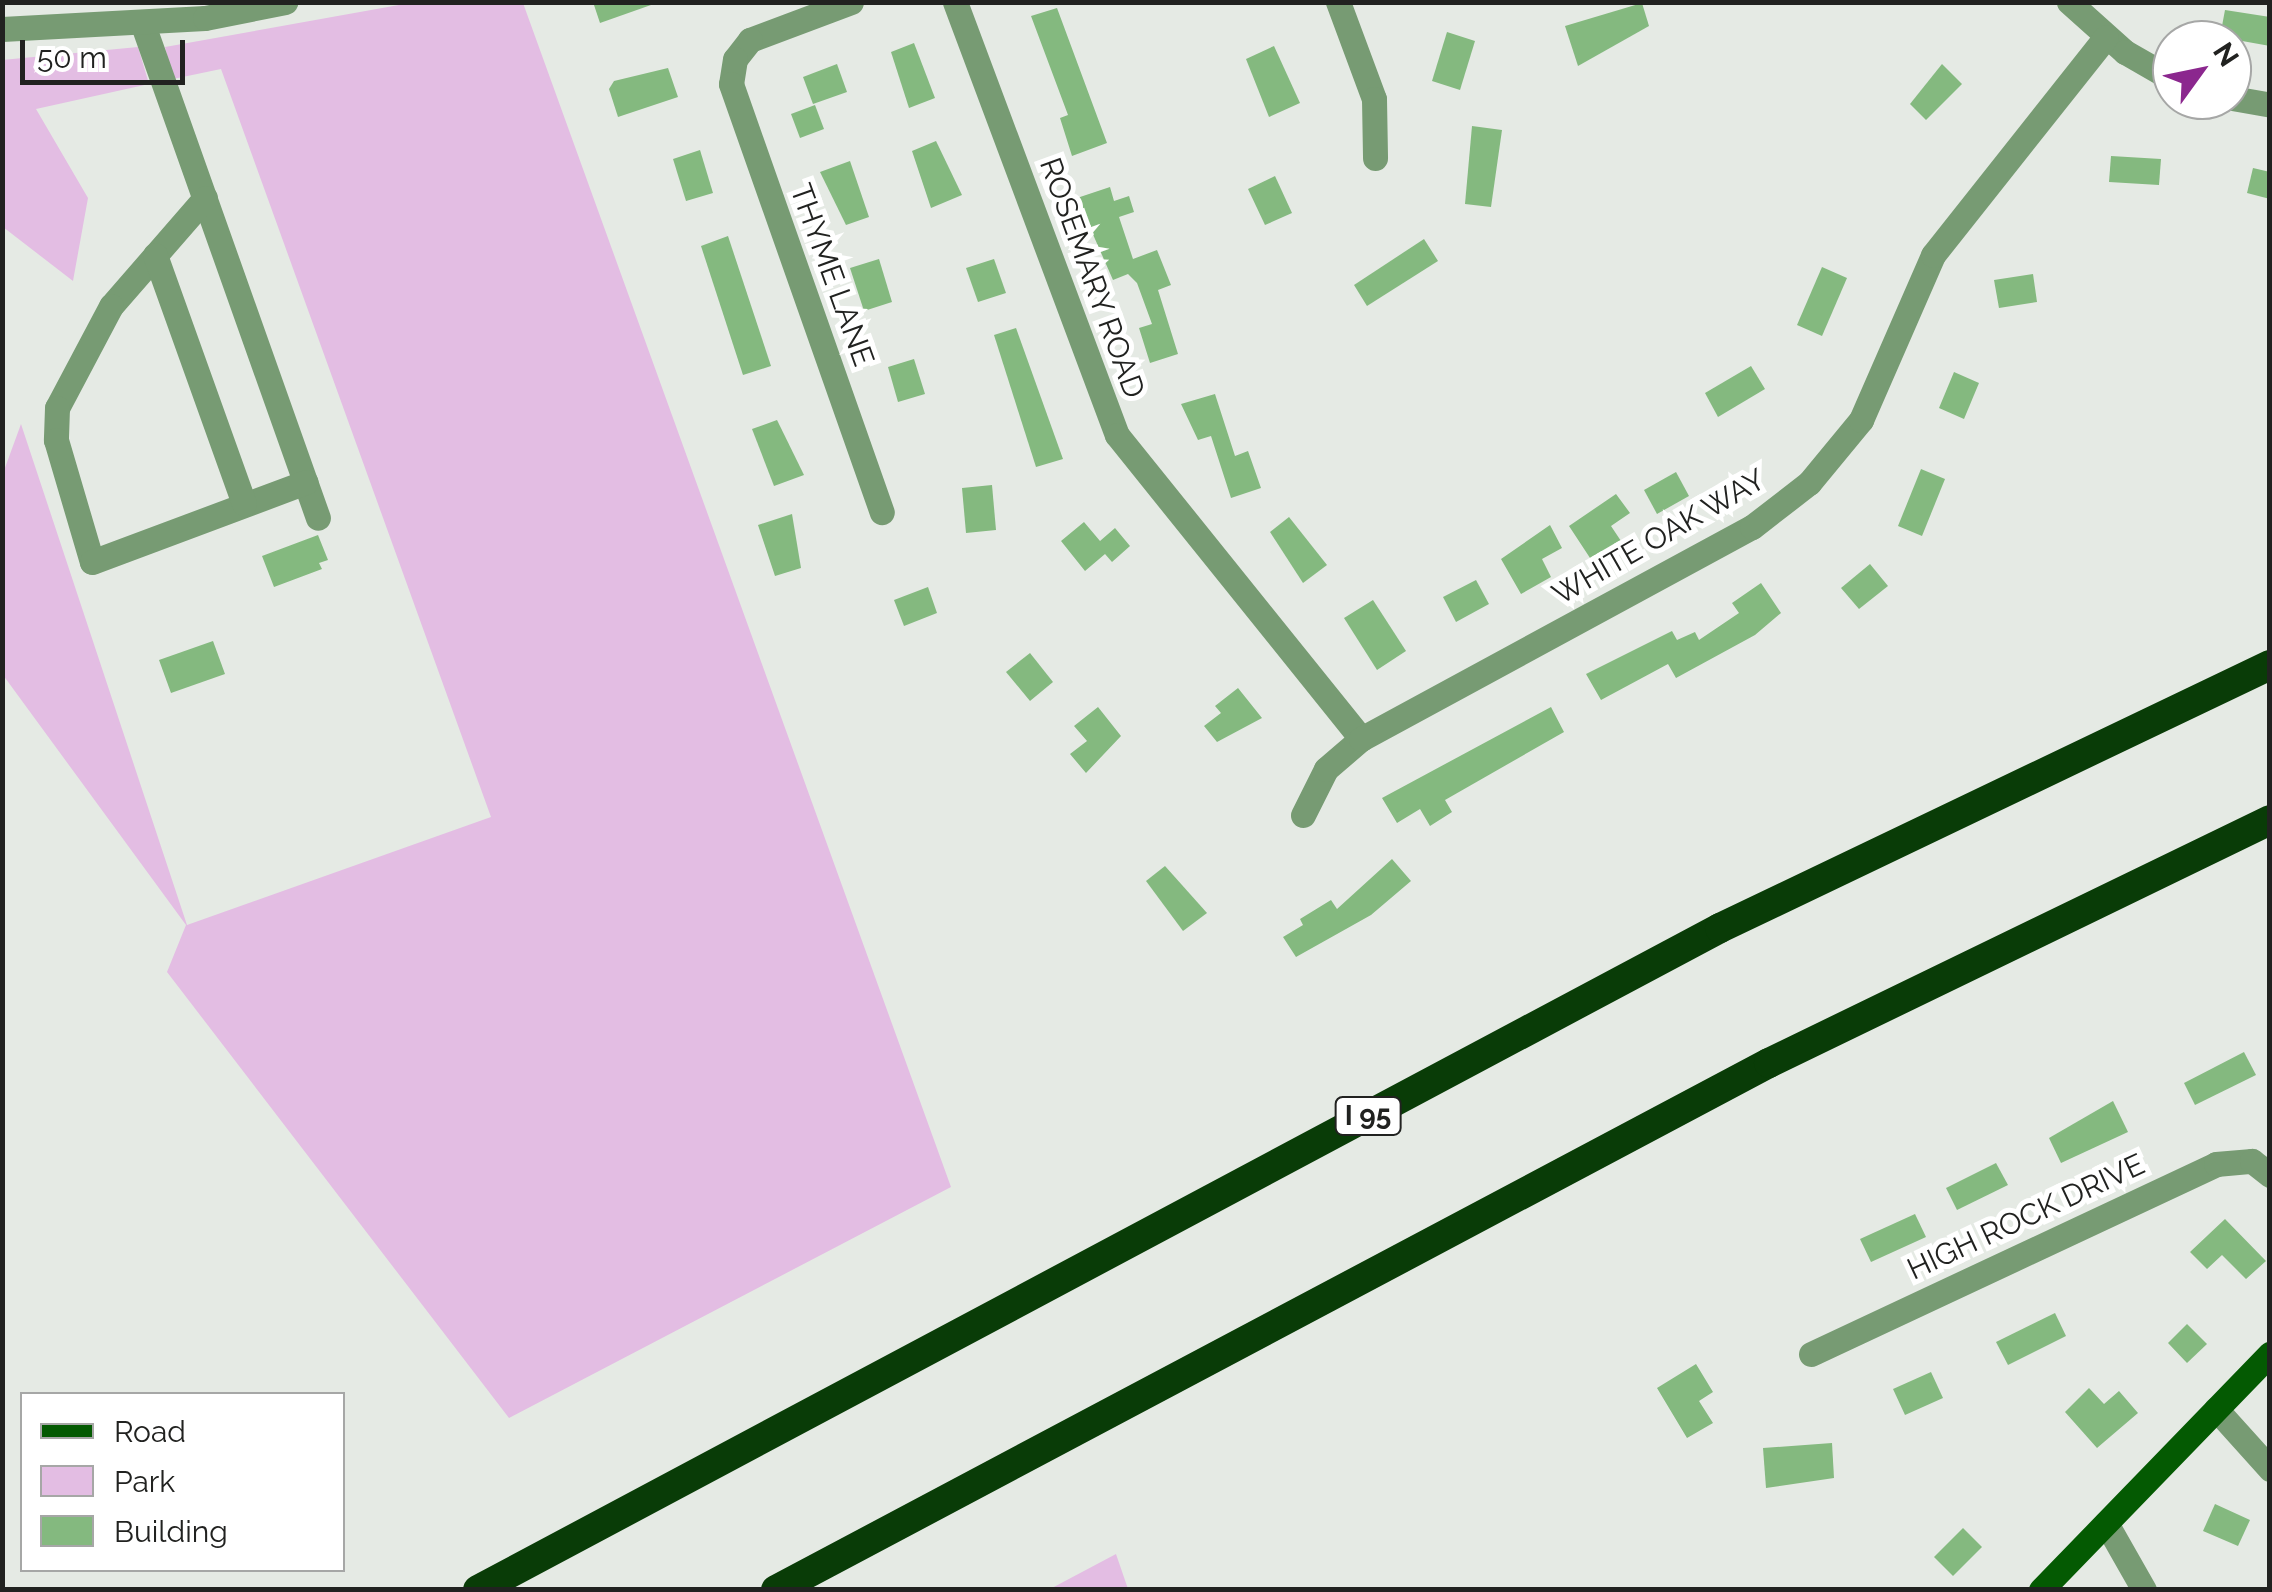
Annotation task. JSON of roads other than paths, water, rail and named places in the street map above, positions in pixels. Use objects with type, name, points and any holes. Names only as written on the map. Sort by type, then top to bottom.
[{"type":"highway","name":"I 95","points":[[478,1590],[1735,921],[2270,664]]},
{"type":"highway","points":[[776,1590],[1769,1063],[2270,820]]},
{"type":"main road","points":[[2041,1590],[2270,1354]]},
{"type":"street","points":[[2,30],[142,22],[285,2]]},
{"type":"street","points":[[812,9],[851,2]]},
{"type":"street","name":"ROSEMARY ROAD","points":[[956,2],[1117,435],[1361,740]]},
{"type":"street","points":[[1338,2],[1374,99],[1374,158]]},
{"type":"street","points":[[2070,2],[2106,37],[2152,66]]},
{"type":"street","name":"THYME LANE","points":[[812,9],[757,35],[735,59],[733,92],[882,512]]},
{"type":"street","points":[[142,22],[318,518]]},
{"type":"street","name":"WHITE OAK WAY","points":[[1303,815],[1326,769],[1361,740],[1752,527],[1809,483],[1861,420],[1932,255],[2106,37]]},
{"type":"street","points":[[205,198],[111,306],[57,408],[56,440],[92,562],[306,482]]},
{"type":"street","points":[[155,255],[244,504]]},
{"type":"street","name":"HIGH ROCK DRIVE","points":[[1811,1354],[2216,1164],[2241,1158],[2270,1174]]},
{"type":"street","points":[[2216,1409],[2270,1468]]},
{"type":"street","points":[[2106,1522],[2144,1590]]}]
